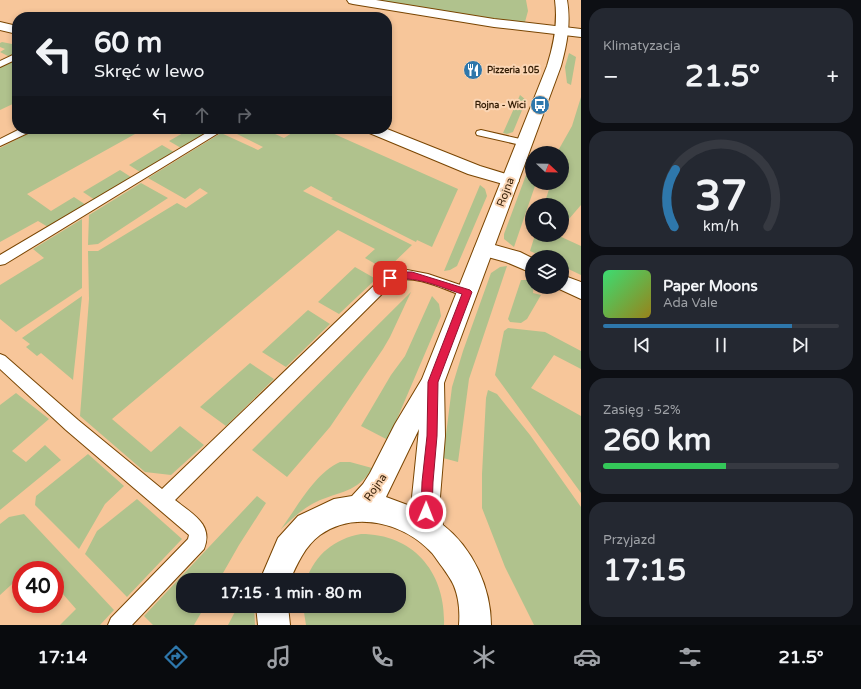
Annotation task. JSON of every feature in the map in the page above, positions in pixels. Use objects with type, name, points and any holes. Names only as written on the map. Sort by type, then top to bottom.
[{"type":"street","points":[[353,0],[494,23],[581,33]]},
{"type":"street","name":"Rojna","points":[[360,507],[373,493],[380,482],[404,432],[433,382],[554,66],[562,31],[563,14],[560,0]]},
{"type":"street","points":[[0,26],[12,29]]},
{"type":"street","points":[[385,134],[474,170],[510,181]]},
{"type":"street","points":[[484,249],[525,263]]},
{"type":"street","points":[[569,285],[581,291]]},
{"type":"street","name":"Rojna","points":[[429,529],[426,497],[432,436],[433,382]]},
{"type":"street","points":[[278,573],[286,552],[297,537],[310,525],[326,516],[342,510],[360,507],[377,508],[395,512],[413,519],[429,529],[444,543],[456,559],[466,577],[472,597],[475,625]]},
{"type":"street","points":[[273,613],[274,625]]},
{"type":"lane","points":[[0,64],[12,58]]},
{"type":"lane","points":[[0,143],[18,134]]},
{"type":"lane","points":[[0,261],[212,134]]},
{"type":"lane","points":[[481,134],[525,143]]},
{"type":"lane","points":[[163,500],[390,278],[395,275],[412,275],[467,292]]},
{"type":"lane","points":[[0,360],[72,425],[196,529],[198,535],[197,543],[118,625]]},
{"type":"green space","points":[[373,0],[526,0],[528,11],[525,22],[509,22]]},
{"type":"green space","points":[[0,43],[12,44],[12,56],[10,57],[0,52],[5,49],[0,47]]},
{"type":"green space","points":[[569,53],[576,57],[571,85],[567,83],[565,67]]},
{"type":"green space","points":[[12,61],[12,104],[0,110],[0,66]]},
{"type":"green space","points":[[520,95],[526,100],[513,132],[507,134],[503,133]]},
{"type":"green space","points":[[581,97],[581,205],[569,219],[569,198],[546,198],[549,190],[569,190],[569,146],[561,146],[572,126]]},
{"type":"green space","points":[[27,134],[135,134],[27,194],[51,211],[74,197],[86,205],[48,227],[38,221],[0,242],[0,148]]},
{"type":"green space","points":[[181,134],[204,134],[181,148],[169,141]]},
{"type":"green space","points":[[219,134],[223,134],[258,150],[263,147],[237,134],[275,134],[284,138],[290,134],[334,134],[458,189],[432,247],[417,240],[416,242],[331,199],[333,198],[311,186],[303,191],[412,245],[386,270],[365,258],[375,249],[338,230],[112,419],[151,452],[180,426],[204,445],[171,475],[145,472],[80,416],[89,299],[88,251],[98,251],[177,203],[186,208],[208,193],[200,188],[185,199],[148,178]]},
{"type":"green space","points":[[162,145],[174,152],[140,172],[129,165]]},
{"type":"green space","points":[[120,170],[131,177],[95,200],[83,192]]},
{"type":"green space","points":[[525,178],[525,190],[534,190],[531,198],[525,198],[525,215],[514,247],[504,239],[504,234]]},
{"type":"green space","points":[[141,183],[168,198],[98,244],[88,245],[89,215]]},
{"type":"green space","points":[[480,185],[485,189],[487,196],[457,266],[450,270],[444,271]]},
{"type":"green space","points":[[82,219],[82,288],[16,332],[0,319],[0,285],[44,258],[33,249]]},
{"type":"green space","points":[[569,240],[581,246],[581,275],[569,269],[569,250],[530,250],[533,242],[569,242]]},
{"type":"green space","points":[[507,266],[469,379],[458,462],[443,458],[452,387],[463,351],[491,273],[500,267]]},
{"type":"green space","points":[[355,267],[376,279],[339,314],[318,302]]},
{"type":"green space","points":[[521,280],[525,280],[525,294],[541,295],[527,319],[521,323],[510,322],[508,319]]},
{"type":"green space","points":[[411,292],[383,349],[330,427],[287,477],[252,450]]},
{"type":"green space","points":[[82,296],[73,380],[41,353],[37,356],[26,347],[30,344],[22,338]]},
{"type":"green space","points":[[432,296],[439,304],[441,316],[388,440],[361,426],[391,375],[405,356]]},
{"type":"green space","points":[[308,310],[330,324],[286,367],[262,352]]},
{"type":"green space","points":[[508,328],[545,332],[581,351],[581,369],[554,355],[531,388],[581,416],[581,493],[495,375],[504,331]]},
{"type":"green space","points":[[250,363],[274,379],[226,426],[200,407]]},
{"type":"green space","points":[[488,390],[497,394],[530,435],[581,507],[581,625],[534,625],[505,567],[482,508],[482,474],[486,398]]},
{"type":"green space","points":[[16,393],[49,419],[12,451],[26,462],[45,445],[61,460],[0,510],[0,405]]},
{"type":"green space","points":[[88,454],[124,486],[105,504],[79,549],[35,505],[36,496]]},
{"type":"green space","points":[[340,462],[350,462],[372,468],[367,476],[354,487],[316,502],[297,514],[281,529],[314,482],[331,467]]},
{"type":"green space","points":[[257,496],[266,503],[223,573],[184,573]]},
{"type":"green space","points":[[137,499],[182,539],[127,597],[85,554],[97,531]]},
{"type":"green space","points":[[24,514],[114,610],[100,625],[60,625],[76,609],[64,595],[64,561],[12,561],[12,584],[0,595],[0,524],[9,517]]},
{"type":"green space","points":[[361,534],[380,536],[397,541],[411,549],[423,560],[433,573],[439,589],[443,606],[444,625],[306,625],[304,613],[406,613],[406,573],[309,573],[315,563],[327,549],[351,536]]},
{"type":"green space","points":[[176,582],[176,613],[201,613],[194,625],[153,625],[144,616]]},
{"type":"green space","points":[[234,613],[254,613],[255,625],[228,625]]},
{"type":"place","name":"Pizzeria 105","points":[[473,70]]},
{"type":"place","name":"Rojna - Wici","points":[[540,105]]},
{"type":"route","points":[[390,278],[395,275],[412,275],[467,292],[433,382],[432,436],[427,482],[426,512]]}]
